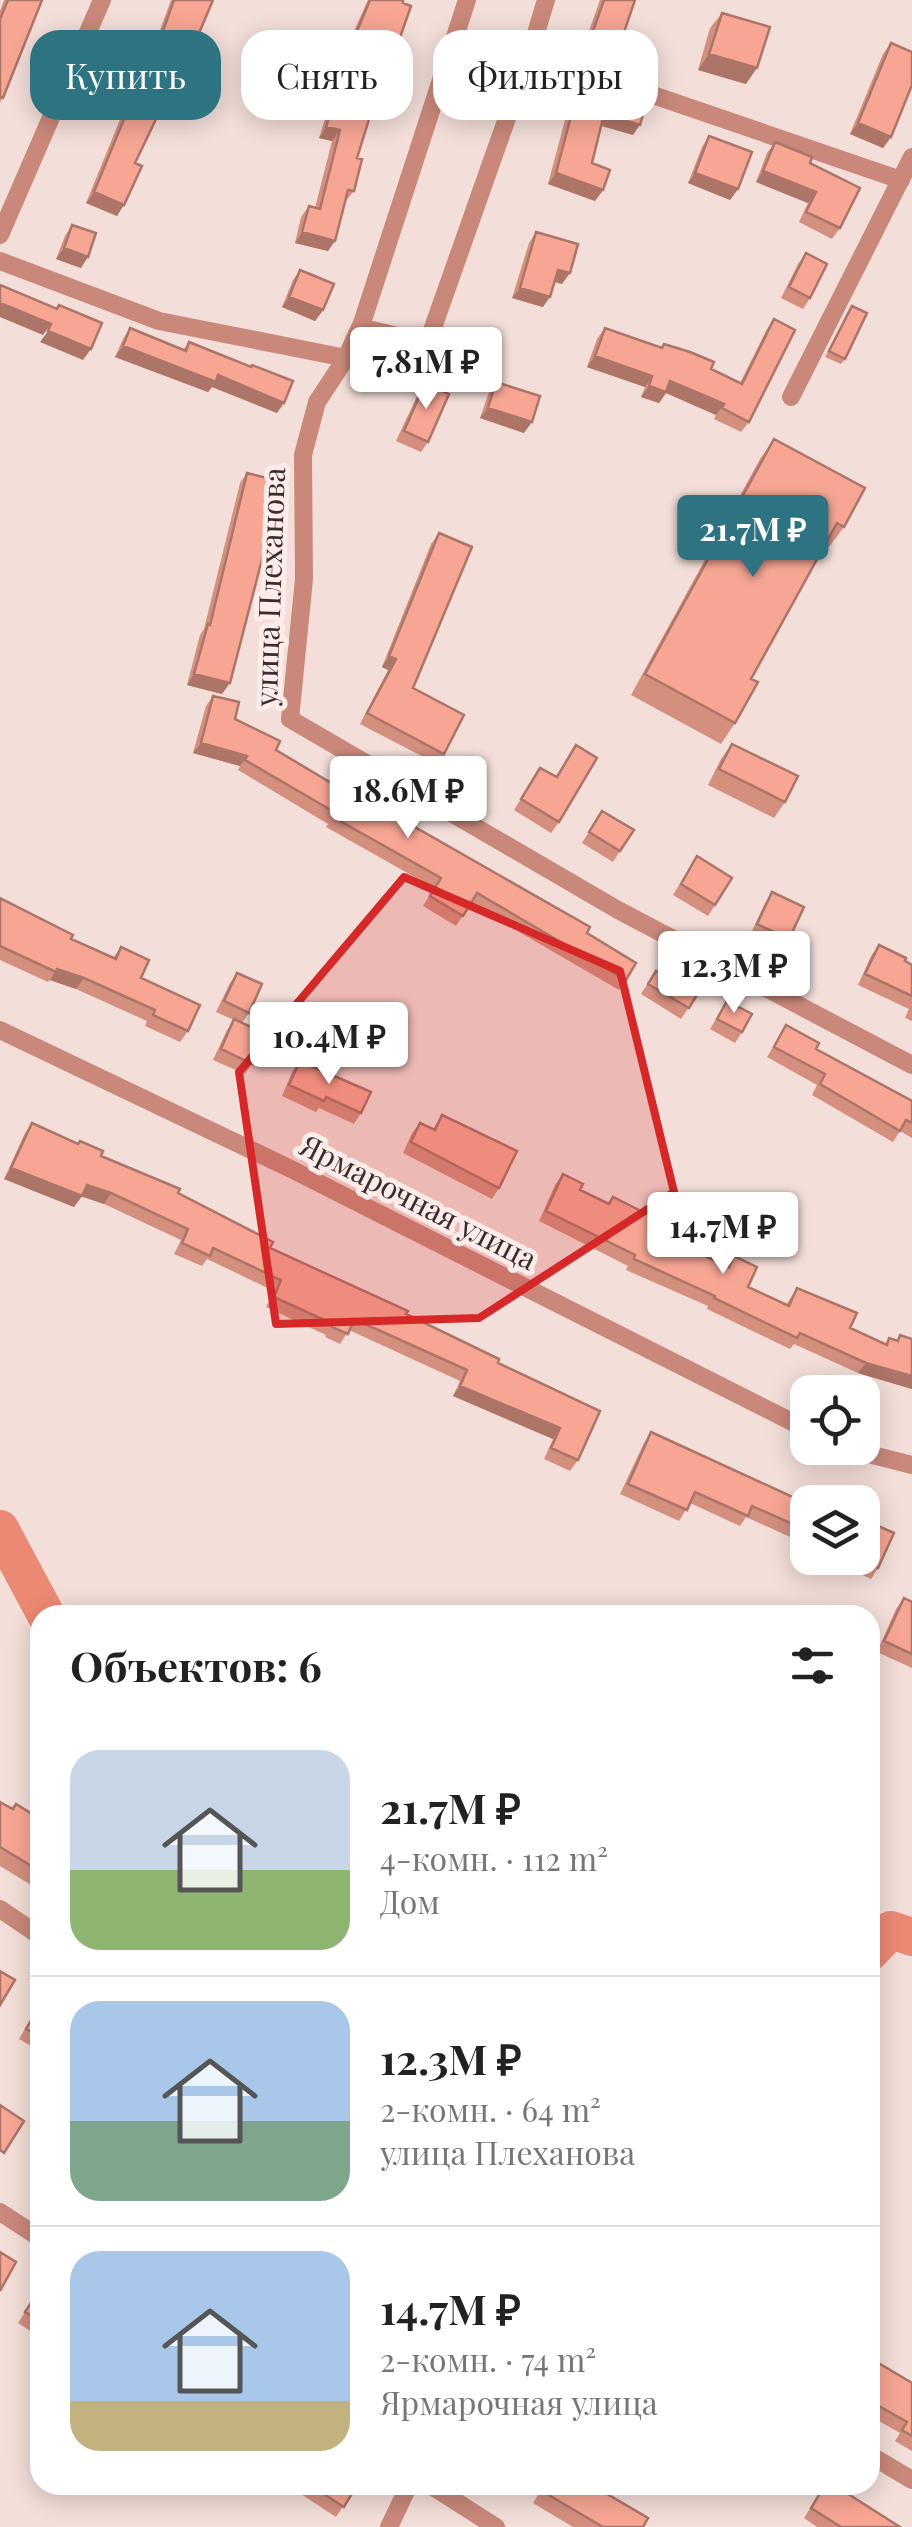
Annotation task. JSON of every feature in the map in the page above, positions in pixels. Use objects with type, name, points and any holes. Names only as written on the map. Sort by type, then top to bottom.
[{"type":"street","points":[[0,235],[102,0]]},
{"type":"street","points":[[0,260],[159,321],[346,358],[362,322],[467,0]]},
{"type":"street","points":[[537,30],[546,0]]},
{"type":"street","points":[[658,97],[901,180]]},
{"type":"street","points":[[429,339],[506,120]]},
{"type":"street","points":[[791,397],[912,157]]},
{"type":"street","name":"улица Плеханова","points":[[346,358],[317,402],[303,455],[304,578],[290,719],[618,910],[912,1065]]},
{"type":"street","name":"Ярмарочная улица","points":[[0,1030],[291,1169],[790,1421]]},
{"type":"street","points":[[880,1457],[912,1465]]},
{"type":"street","points":[[0,1909],[30,1929]]},
{"type":"street","points":[[0,2212],[30,2232]]},
{"type":"street","points":[[880,2461],[912,2480]]},
{"type":"street","points":[[389,2527],[404,2495]]},
{"type":"street","points":[[446,2495],[496,2527]]},
{"type":"lane","points":[[362,322],[429,339]]},
{"type":"highlighted area","points":[[404,877],[620,971],[674,1192],[479,1318],[276,1324],[239,1072]]},
{"type":"building","points":[[8,0],[42,0],[3,98],[0,97],[0,19]]},
{"type":"building","points":[[174,0],[213,0],[200,30],[163,30]]},
{"type":"building","points":[[370,0],[403,0],[411,6],[403,30],[357,30]]},
{"type":"building","points":[[604,0],[635,0],[625,30],[593,30]]},
{"type":"building","points":[[722,13],[770,27],[757,68],[709,54]]},
{"type":"building","points":[[891,43],[912,52],[912,85],[891,137],[858,123]]},
{"type":"building","points":[[124,120],[156,120],[135,163],[142,166],[124,205],[94,192]]},
{"type":"building","points":[[328,120],[369,120],[357,158],[362,159],[354,191],[348,190],[335,241],[302,232],[309,206],[320,209],[340,130],[326,127]]},
{"type":"building","points":[[570,120],[603,120],[592,163],[610,170],[603,190],[556,173]]},
{"type":"building","points":[[709,136],[752,152],[738,189],[695,173]]},
{"type":"building","points":[[775,142],[812,157],[810,163],[860,188],[840,228],[806,212],[816,192],[763,171]]},
{"type":"building","points":[[72,225],[96,233],[88,257],[64,248]]},
{"type":"building","points":[[536,232],[578,244],[570,273],[558,270],[550,297],[520,288]]},
{"type":"building","points":[[806,253],[827,264],[810,298],[789,287]]},
{"type":"building","points":[[300,270],[334,284],[323,310],[289,297]]},
{"type":"building","points":[[0,285],[102,323],[91,349],[48,331],[51,324],[0,303]]},
{"type":"building","points":[[852,306],[867,313],[845,359],[829,351]]},
{"type":"building","points":[[774,319],[795,330],[749,422],[722,408],[724,404],[670,381],[666,392],[649,386],[652,376],[595,356],[605,328],[662,348],[664,344],[690,352],[714,362],[711,369],[742,384]]},
{"type":"building","points":[[130,328],[186,351],[189,342],[293,381],[284,403],[218,375],[216,382],[123,346]]},
{"type":"building","points":[[496,382],[540,396],[532,422],[488,408]]},
{"type":"building","points":[[425,383],[449,394],[428,442],[404,431]]},
{"type":"building","points":[[774,439],[865,488],[844,527],[837,523],[751,679],[758,682],[735,723],[645,674]]},
{"type":"building","points":[[247,473],[282,482],[230,683],[194,674]]},
{"type":"building","points":[[439,533],[472,547],[413,688],[464,715],[444,754],[367,713],[396,659],[389,656]]},
{"type":"building","points":[[213,696],[239,702],[235,719],[280,741],[276,750],[590,927],[587,933],[636,963],[626,980],[477,893],[463,916],[430,896],[441,878],[333,817],[336,813],[245,760],[247,756],[201,743]]},
{"type":"building","points":[[732,744],[798,776],[785,802],[719,769]]},
{"type":"building","points":[[576,745],[597,758],[559,822],[521,799],[540,768],[557,777]]},
{"type":"building","points":[[602,811],[634,830],[620,851],[589,832]]},
{"type":"building","points":[[697,856],[732,878],[715,905],[681,884]]},
{"type":"building","points":[[772,892],[804,907],[789,939],[757,924]]},
{"type":"building","points":[[0,898],[73,935],[71,939],[116,959],[121,947],[149,960],[141,978],[200,1005],[188,1031],[153,1015],[155,1010],[0,946]]},
{"type":"building","points":[[879,945],[912,965],[912,996],[865,974]]},
{"type":"building","points":[[656,971],[697,995],[689,1008],[648,984]]},
{"type":"building","points":[[237,973],[262,984],[249,1013],[224,1001]]},
{"type":"building","points":[[727,1001],[752,1014],[742,1032],[717,1019]]},
{"type":"building","points":[[234,1019],[266,1034],[252,1064],[221,1049]]},
{"type":"building","points":[[786,1025],[819,1043],[816,1049],[912,1101],[912,1123],[906,1120],[900,1131],[820,1084],[825,1074],[774,1047]]},
{"type":"building","points":[[300,1061],[371,1092],[361,1113],[289,1085]]},
{"type":"building","points":[[442,1115],[517,1151],[499,1188],[411,1142],[420,1123],[435,1130]]},
{"type":"building","points":[[32,1123],[103,1151],[101,1156],[180,1189],[178,1193],[273,1242],[270,1248],[408,1311],[406,1314],[499,1359],[498,1363],[600,1411],[578,1460],[551,1448],[560,1428],[460,1386],[467,1370],[354,1319],[348,1334],[332,1327],[333,1324],[274,1297],[281,1280],[213,1248],[210,1256],[182,1243],[188,1229],[111,1193],[87,1185],[82,1196],[11,1168]]},
{"type":"building","points":[[563,1174],[583,1184],[580,1190],[609,1204],[613,1197],[690,1236],[685,1247],[729,1267],[734,1256],[757,1267],[748,1287],[789,1306],[797,1288],[857,1313],[850,1328],[887,1345],[889,1338],[898,1341],[900,1335],[912,1339],[912,1376],[866,1363],[800,1333],[797,1338],[634,1259],[635,1255],[546,1211]]},
{"type":"building","points":[[651,1432],[790,1496],[790,1523],[752,1506],[748,1516],[695,1492],[687,1510],[628,1484]]},
{"type":"building","points":[[880,1527],[894,1533],[880,1564]]},
{"type":"building","points":[[904,1598],[912,1602],[912,1654],[884,1641]]},
{"type":"building","points":[[0,1802],[13,1809],[16,1804],[30,1813],[30,1865],[0,1847]]},
{"type":"building","points":[[0,1971],[15,1980],[0,2005]]},
{"type":"building","points":[[0,2105],[24,2121],[4,2153],[0,2150]]},
{"type":"building","points":[[0,2252],[16,2262],[0,2291]]},
{"type":"building","points":[[880,2364],[912,2383],[912,2436],[902,2430],[907,2422],[880,2407]]},
{"type":"building","points":[[325,2495],[351,2495],[344,2507]]},
{"type":"building","points":[[549,2495],[609,2495],[648,2518],[643,2527],[603,2527]]},
{"type":"building","points":[[819,2495],[850,2495],[900,2527],[841,2527],[811,2508]]},
{"type":"waterway","points":[[0,1529],[41,1605]]},
{"type":"waterway","points":[[880,1942],[891,1930],[912,1937]]}]
